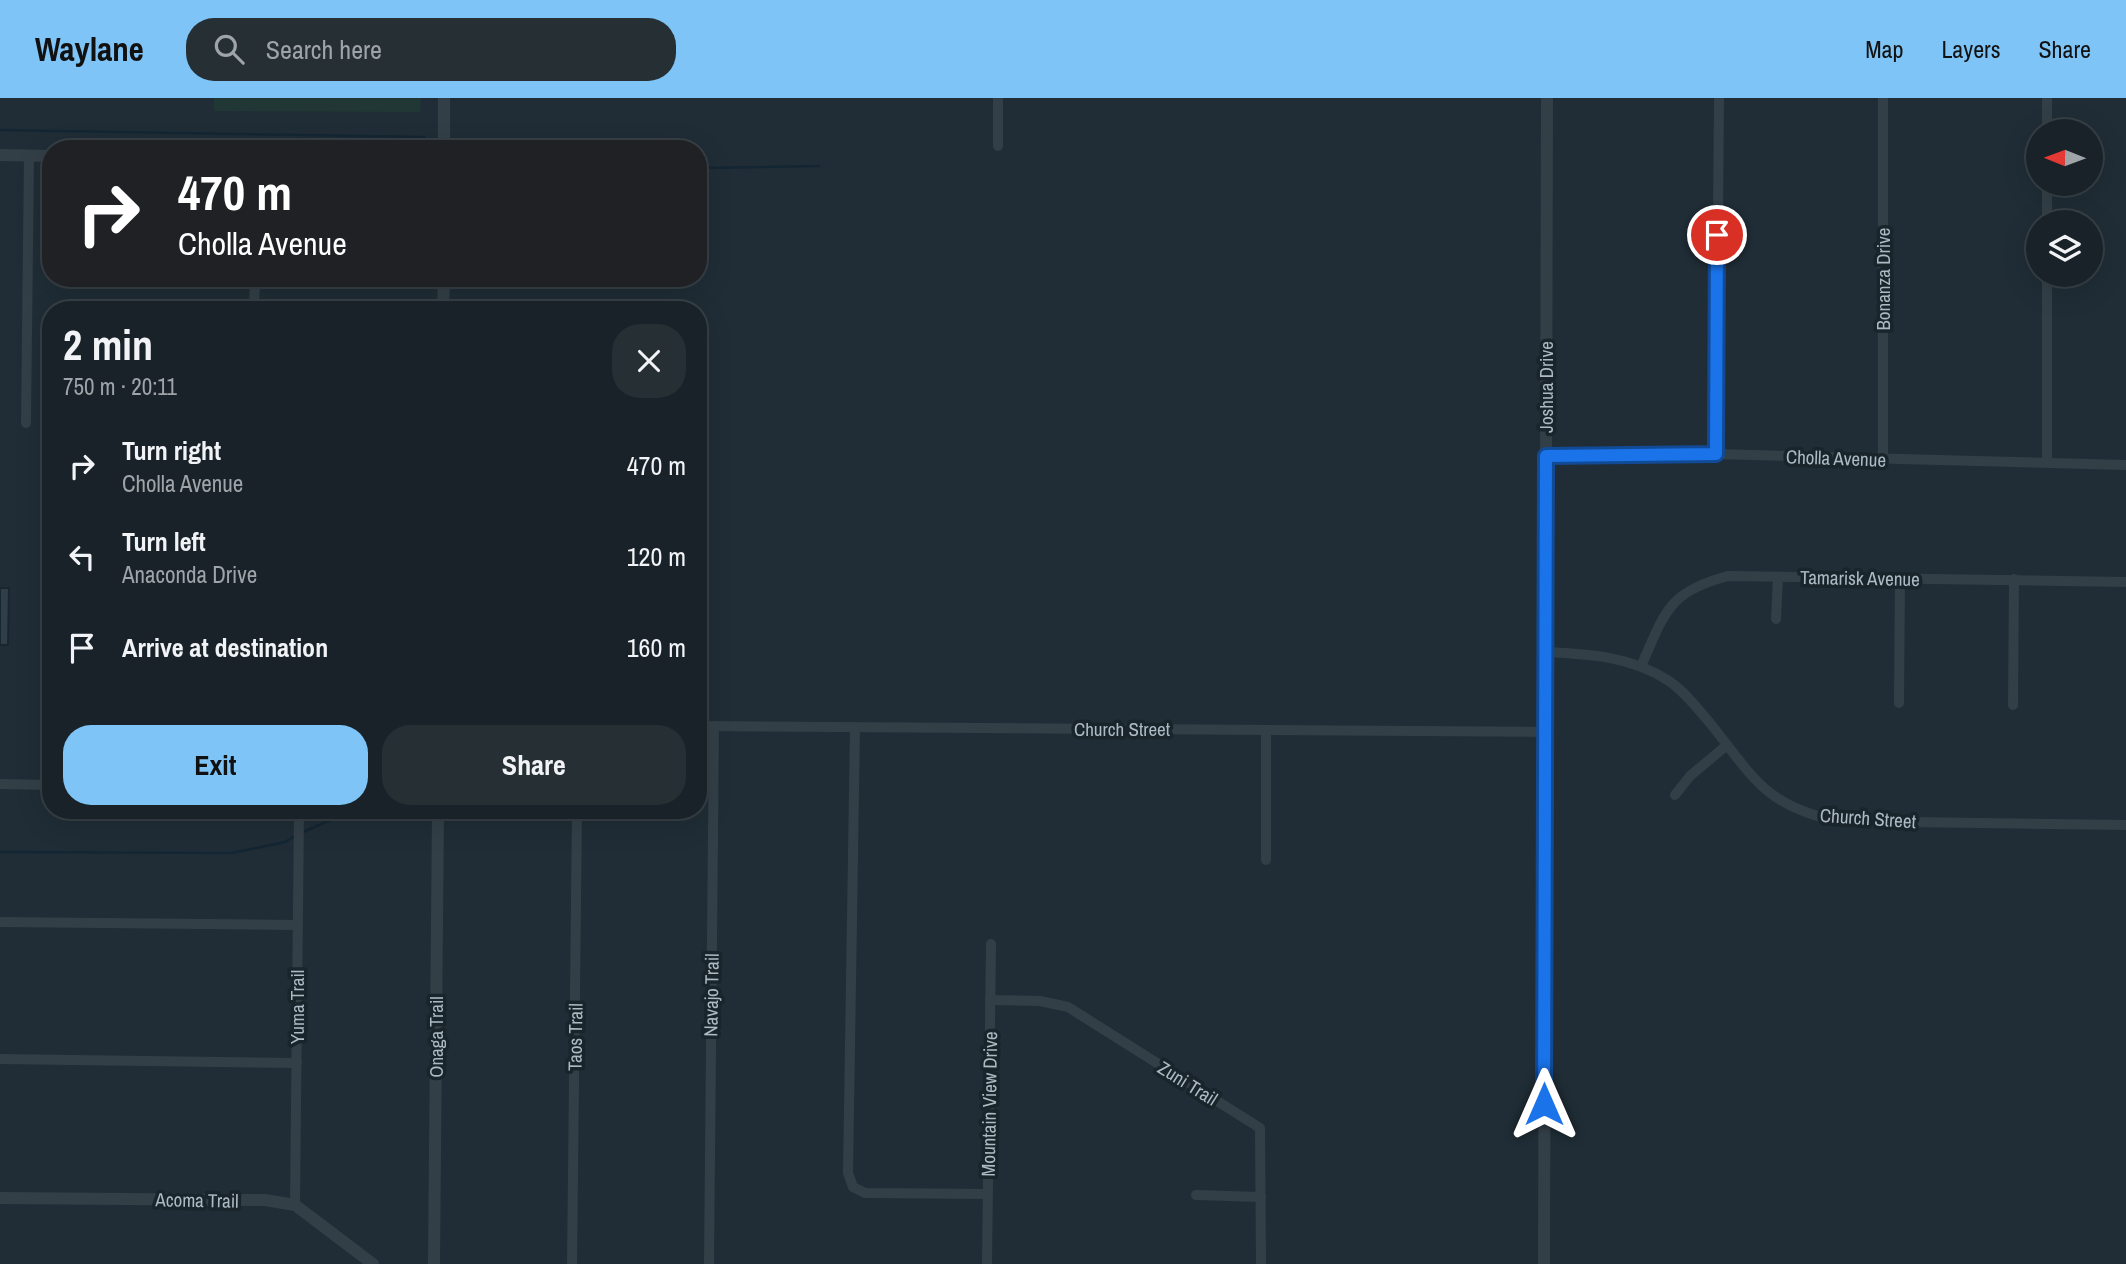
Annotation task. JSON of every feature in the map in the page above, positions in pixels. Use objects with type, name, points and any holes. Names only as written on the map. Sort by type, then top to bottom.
[{"type":"street","points":[[444,98],[444,140]]},
{"type":"street","points":[[998,98],[998,146]]},
{"type":"street","name":"Joshua Drive","points":[[1544,1264],[1547,98]]},
{"type":"street","points":[[1716,454],[1718,98]]},
{"type":"street","name":"Bonanza Drive","points":[[1883,98],[1883,459]]},
{"type":"street","points":[[2047,98],[2047,119]]},
{"type":"street","points":[[0,155],[42,156]]},
{"type":"street","points":[[26,423],[29,155]]},
{"type":"street","points":[[2047,287],[2047,463]]},
{"type":"street","name":"Cholla Avenue","points":[[1546,456],[1716,454],[2126,465]]},
{"type":"street","name":"Tamarisk Avenue","points":[[1641,666],[1662,618],[1679,597],[1698,584],[1728,576],[2126,582]]},
{"type":"street","points":[[1776,619],[1778,577]]},
{"type":"street","points":[[1899,703],[1900,578]]},
{"type":"street","points":[[2012,705],[2014,579]]},
{"type":"street","name":"Church Street","points":[[1545,652],[1608,656],[1641,666],[1668,681],[1690,699],[1755,782],[1779,801],[1806,814],[1838,821],[2126,825]]},
{"type":"street","name":"Church Street","points":[[707,726],[1545,732]]},
{"type":"street","name":"Navajo Trail","points":[[709,1264],[714,726]]},
{"type":"street","points":[[855,727],[848,1173],[853,1187],[865,1193],[987,1194]]},
{"type":"street","points":[[1266,730],[1266,860]]},
{"type":"street","points":[[1675,794],[1690,776],[1727,745]]},
{"type":"street","points":[[0,784],[42,785]]},
{"type":"street","name":"Yuma Trail","points":[[295,1205],[299,819]]},
{"type":"street","name":"Onaga Trail","points":[[434,1264],[438,819]]},
{"type":"street","name":"Taos Trail","points":[[572,1264],[577,819]]},
{"type":"street","points":[[0,922],[297,925]]},
{"type":"street","name":"Mountain View Drive","points":[[987,1264],[991,944]]},
{"type":"street","name":"Zuni Trail","points":[[990,1000],[1040,1002],[1068,1007],[1259,1128],[1261,1264]]},
{"type":"street","points":[[0,1059],[297,1063]]},
{"type":"street","points":[[1196,1195],[1261,1196]]},
{"type":"street","name":"Acoma Trail","points":[[0,1198],[265,1200],[295,1205],[373,1264]]},
{"type":"green space","points":[[214,98],[421,98],[420,112],[214,111]]},
{"type":"building","points":[[0,588],[9,588],[8,645],[0,645]]},
{"type":"waterway","points":[[0,130],[424,137]]},
{"type":"waterway","points":[[463,139],[468,140]]},
{"type":"waterway","points":[[707,168],[819,166]]},
{"type":"waterway","points":[[301,833],[333,819]]},
{"type":"waterway","points":[[0,852],[232,853],[285,842],[295,836]]},
{"type":"route","points":[[1544,1104],[1546,456],[1716,454],[1717,235]]}]
